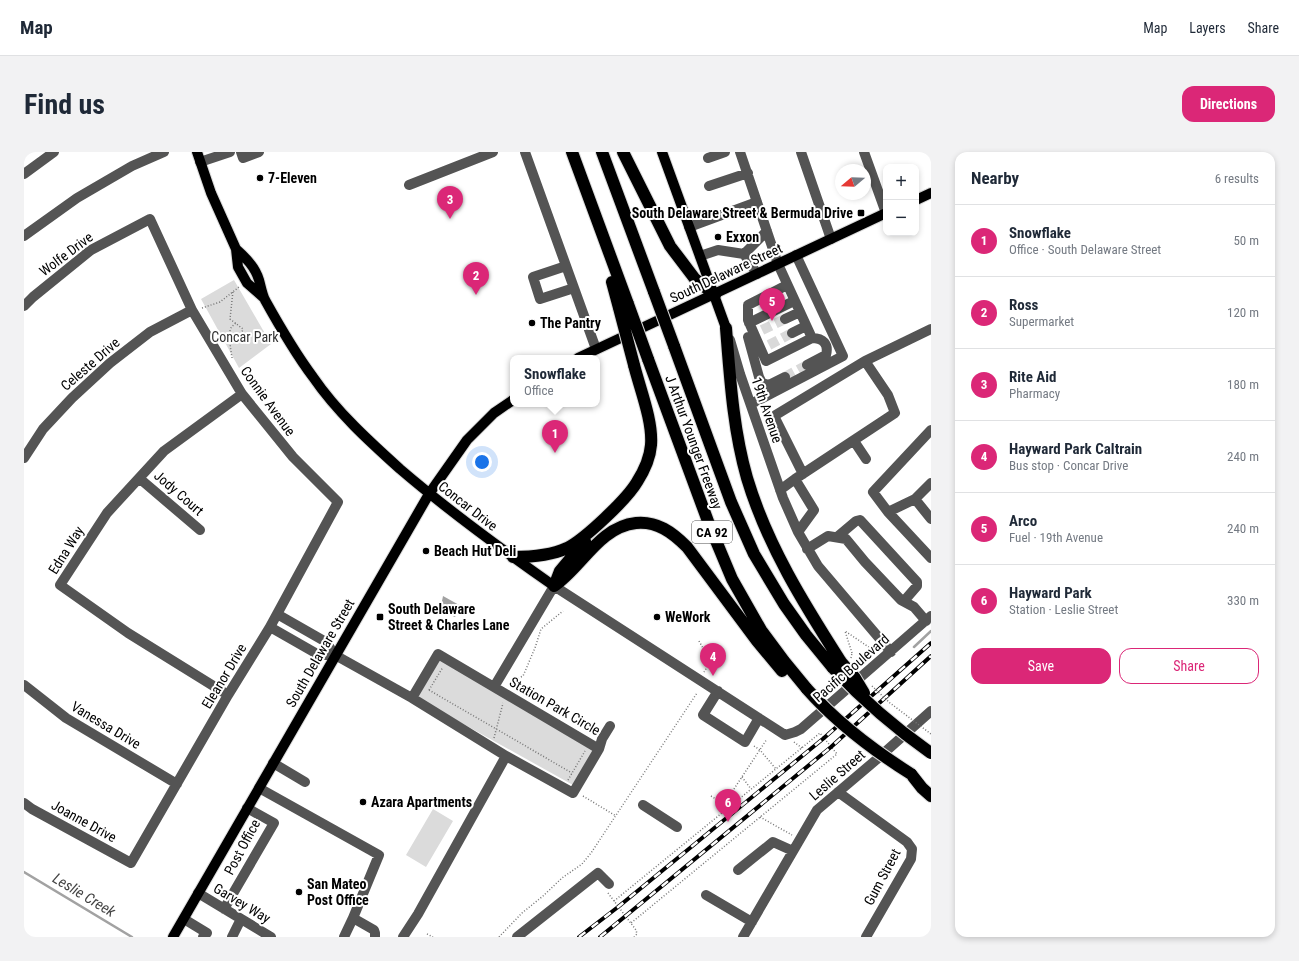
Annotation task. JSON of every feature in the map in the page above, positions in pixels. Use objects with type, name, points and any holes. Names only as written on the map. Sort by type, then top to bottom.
[{"type":"highway","points":[[513,558],[542,555],[567,548],[578,542],[627,496],[637,483],[648,459],[651,446],[648,417],[634,365],[624,306],[592,205],[572,152]]},
{"type":"highway","name":"J Arthur Younger Freeway","points":[[602,152],[731,502],[754,554],[791,615],[842,664]]},
{"type":"highway","points":[[623,152],[670,246],[695,279],[715,295]]},
{"type":"highway","name":"J Arthur Younger Freeway","points":[[624,306],[648,359],[709,524],[732,579],[747,608],[805,691],[868,745],[931,787]]},
{"type":"highway","points":[[726,328],[729,341],[730,387],[736,430],[753,497],[769,538],[813,619],[842,664],[855,678],[873,707],[931,753]]},
{"type":"highway","points":[[554,586],[560,571],[599,523]]},
{"type":"highway","points":[[554,586],[568,576],[607,534],[617,528],[628,524],[642,523],[653,524],[666,529],[687,547],[757,641],[783,672],[805,691]]},
{"type":"highway","points":[[888,720],[931,744]]},
{"type":"highway","points":[[912,774],[922,788],[931,796]]},
{"type":"main road","name":"Concar Drive","points":[[197,152],[212,194],[236,249],[250,262],[259,278],[264,298],[296,353],[313,378],[332,401],[378,449],[429,494],[513,558],[554,586]]},
{"type":"main road","points":[[662,152],[726,328]]},
{"type":"main road","points":[[919,199],[930,196]]},
{"type":"main road","name":"South Delaware Street","points":[[584,355],[715,295],[883,214]]},
{"type":"main road","name":"South Delaware Street","points":[[175,937],[247,808],[429,494],[467,440],[494,413],[510,402]]},
{"type":"street","points":[[24,174],[54,152]]},
{"type":"street","points":[[24,236],[77,198],[132,166],[164,152]]},
{"type":"street","points":[[200,162],[230,152]]},
{"type":"street","points":[[241,152],[243,158],[259,152]]},
{"type":"street","points":[[409,185],[493,152]]},
{"type":"street","points":[[525,152],[596,349]]},
{"type":"street","points":[[708,158],[725,152]]},
{"type":"street","points":[[740,152],[778,264],[812,338]]},
{"type":"street","points":[[801,152],[831,239]]},
{"type":"street","points":[[864,152],[883,205]]},
{"type":"street","points":[[709,186],[748,173]]},
{"type":"street","points":[[689,227],[757,202]]},
{"type":"street","name":"Wolfe Drive","points":[[24,306],[91,250],[150,219]]},
{"type":"street","name":"Connie Avenue","points":[[150,219],[192,310],[242,394],[293,457],[338,502]]},
{"type":"street","points":[[744,254],[767,231]]},
{"type":"street","points":[[700,256],[718,250],[744,254],[757,274]]},
{"type":"street","points":[[751,404],[843,356],[796,256]]},
{"type":"street","points":[[566,266],[533,277],[540,299],[574,288]]},
{"type":"street","points":[[787,286],[748,305],[749,323],[755,335],[765,347],[766,361],[812,338],[823,340],[828,350],[826,355],[807,365]]},
{"type":"street","points":[[749,323],[794,301]]},
{"type":"street","name":"Celeste Drive","points":[[24,458],[43,429],[72,398],[110,363],[150,332],[192,310]]},
{"type":"street","points":[[785,319],[800,312]]},
{"type":"street","points":[[792,333],[806,326]]},
{"type":"street","points":[[798,532],[814,510],[774,416],[865,361],[931,329]]},
{"type":"street","points":[[729,341],[755,335]]},
{"type":"street","points":[[755,335],[759,377],[762,383],[769,385],[785,377]]},
{"type":"street","name":"19th Avenue","points":[[729,341],[780,490],[798,532],[807,549],[830,582],[891,652]]},
{"type":"street","points":[[780,490],[895,413],[888,395],[865,361]]},
{"type":"street","name":"Edna Way","points":[[228,695],[128,633],[60,585],[107,513],[164,451],[242,394]]},
{"type":"street","points":[[931,430],[873,492],[888,512],[931,558]]},
{"type":"street","points":[[854,440],[866,459]]},
{"type":"street","name":"Jody Court","points":[[139,478],[200,530]]},
{"type":"street","points":[[888,512],[915,499],[931,483]]},
{"type":"street","points":[[915,499],[931,519]]},
{"type":"street","name":"Eleanor Drive","points":[[131,863],[228,695],[270,627],[338,502]]},
{"type":"street","points":[[837,537],[856,521],[860,520],[917,582],[917,586],[904,601]]},
{"type":"street","points":[[807,549],[828,536],[846,539],[865,562],[904,601],[929,619]]},
{"type":"street","points":[[494,687],[554,586]]},
{"type":"street","name":"Concar Drive","points":[[554,586],[786,735]]},
{"type":"street","points":[[277,614],[326,642],[335,655],[412,698],[506,756],[573,793],[574,791]]},
{"type":"street","name":"Pacific Boulevard","points":[[786,735],[801,729],[929,619]]},
{"type":"street","points":[[270,627],[319,655],[335,655]]},
{"type":"street","name":"Station Park Circle","points":[[412,698],[438,654],[599,749],[574,791]]},
{"type":"street","points":[[376,691],[381,681]]},
{"type":"street","name":"Vanessa Drive","points":[[24,685],[66,718],[176,784]]},
{"type":"street","points":[[718,691],[703,715],[745,742],[759,718]]},
{"type":"street","name":"Leslie Street","points":[[743,937],[817,810],[931,711]]},
{"type":"street","points":[[599,749],[602,739],[610,726]]},
{"type":"street","points":[[403,937],[418,914],[506,756]]},
{"type":"street","points":[[273,763],[305,782]]},
{"type":"street","points":[[259,788],[379,855],[354,918],[344,937]]},
{"type":"street","name":"Gum Street","points":[[838,792],[907,842],[912,849],[911,858],[866,937]]},
{"type":"street","name":"Joanne Drive","points":[[24,802],[32,809],[131,863]]},
{"type":"street","points":[[643,805],[677,827]]},
{"type":"street","name":"Post Office","points":[[224,909],[274,823],[247,808]]},
{"type":"street","points":[[738,870],[773,842],[793,851]]},
{"type":"street","points":[[517,937],[598,873],[607,887]]},
{"type":"street","name":"Garvey Way","points":[[198,894],[271,937]]},
{"type":"street","points":[[706,895],[752,922]]},
{"type":"street","points":[[354,918],[374,930],[375,937]]},
{"type":"street","points":[[184,919],[207,933],[203,937]]},
{"type":"street","points":[[232,937],[241,919]]},
{"type":"path","points":[[192,310],[216,304],[239,288],[237,284]]},
{"type":"path","points":[[211,341],[238,338],[242,334],[243,329],[230,319],[233,291]]},
{"type":"path","points":[[226,366],[232,362],[231,339],[229,334],[230,328],[236,323]]},
{"type":"path","points":[[510,682],[523,676],[541,629],[563,611]]},
{"type":"path","points":[[842,664],[852,653],[845,631],[875,652],[891,652]]},
{"type":"path","points":[[699,641],[707,655],[708,661],[704,672]]},
{"type":"path","points":[[429,690],[444,666]]},
{"type":"path","points":[[872,685],[900,711],[931,734]]},
{"type":"path","points":[[426,688],[572,772]]},
{"type":"path","points":[[499,937],[522,913],[562,878],[582,864],[591,853],[697,693]]},
{"type":"path","points":[[494,740],[504,700]]},
{"type":"path","points":[[614,901],[820,733],[837,754],[631,923]]},
{"type":"path","points":[[724,804],[767,738]]},
{"type":"path","points":[[745,742],[760,750],[776,769]]},
{"type":"path","points":[[567,782],[587,748]]},
{"type":"path","points":[[742,777],[751,789]]},
{"type":"path","points":[[574,791],[616,816]]},
{"type":"path","points":[[711,796],[728,808]]},
{"type":"path","points":[[760,817],[800,840]]},
{"type":"path","points":[[607,887],[614,901],[636,930],[637,934],[634,937]]},
{"type":"path","points":[[427,934],[433,937]]},
{"type":"green space","name":"Concar Park","points":[[234,280],[271,344],[239,368],[201,299]]},
{"type":"green space","points":[[437,657],[595,750],[573,785],[415,697]]},
{"type":"green space","points":[[433,809],[453,821],[426,867],[406,855]]},
{"type":"shaded area","points":[[443,596],[461,606],[455,617],[440,611]]},
{"type":"waterway","points":[[914,647],[931,631]]},
{"type":"waterway","name":"Leslie Creek","points":[[24,872],[132,937]]},
{"type":"tunnel","points":[[762,330],[785,319]]},
{"type":"tunnel","points":[[769,345],[792,333]]},
{"type":"tunnel","points":[[785,377],[807,365]]},
{"type":"railway","points":[[579,937],[618,907],[824,738],[931,643]]},
{"type":"railway","points":[[600,937],[831,747],[931,656]]},
{"type":"place","name":"7-Eleven","points":[[260,178]]},
{"type":"place","name":"South Delaware Street & Bermuda Drive","points":[[861,213]]},
{"type":"place","name":"Rite Aid","points":[[450,219]]},
{"type":"place","name":"Exxon","points":[[718,237]]},
{"type":"place","name":"Ross","points":[[476,295]]},
{"type":"place","name":"Arco","points":[[772,321]]},
{"type":"place","name":"The Pantry","points":[[532,323]]},
{"type":"place","name":"Snowflake","points":[[555,453]]},
{"type":"place","name":"Beach Hut Deli","points":[[426,551]]},
{"type":"place","name":"South Delaware Street & Charles Lane","points":[[380,617]]},
{"type":"place","name":"WeWork","points":[[657,617]]},
{"type":"place","name":"Hayward Park Caltrain","points":[[713,676]]},
{"type":"place","name":"Azara Apartments","points":[[363,802]]},
{"type":"place","name":"Hayward Park","points":[[728,822]]},
{"type":"place","name":"San Mateo Post Office","points":[[299,892]]}]
